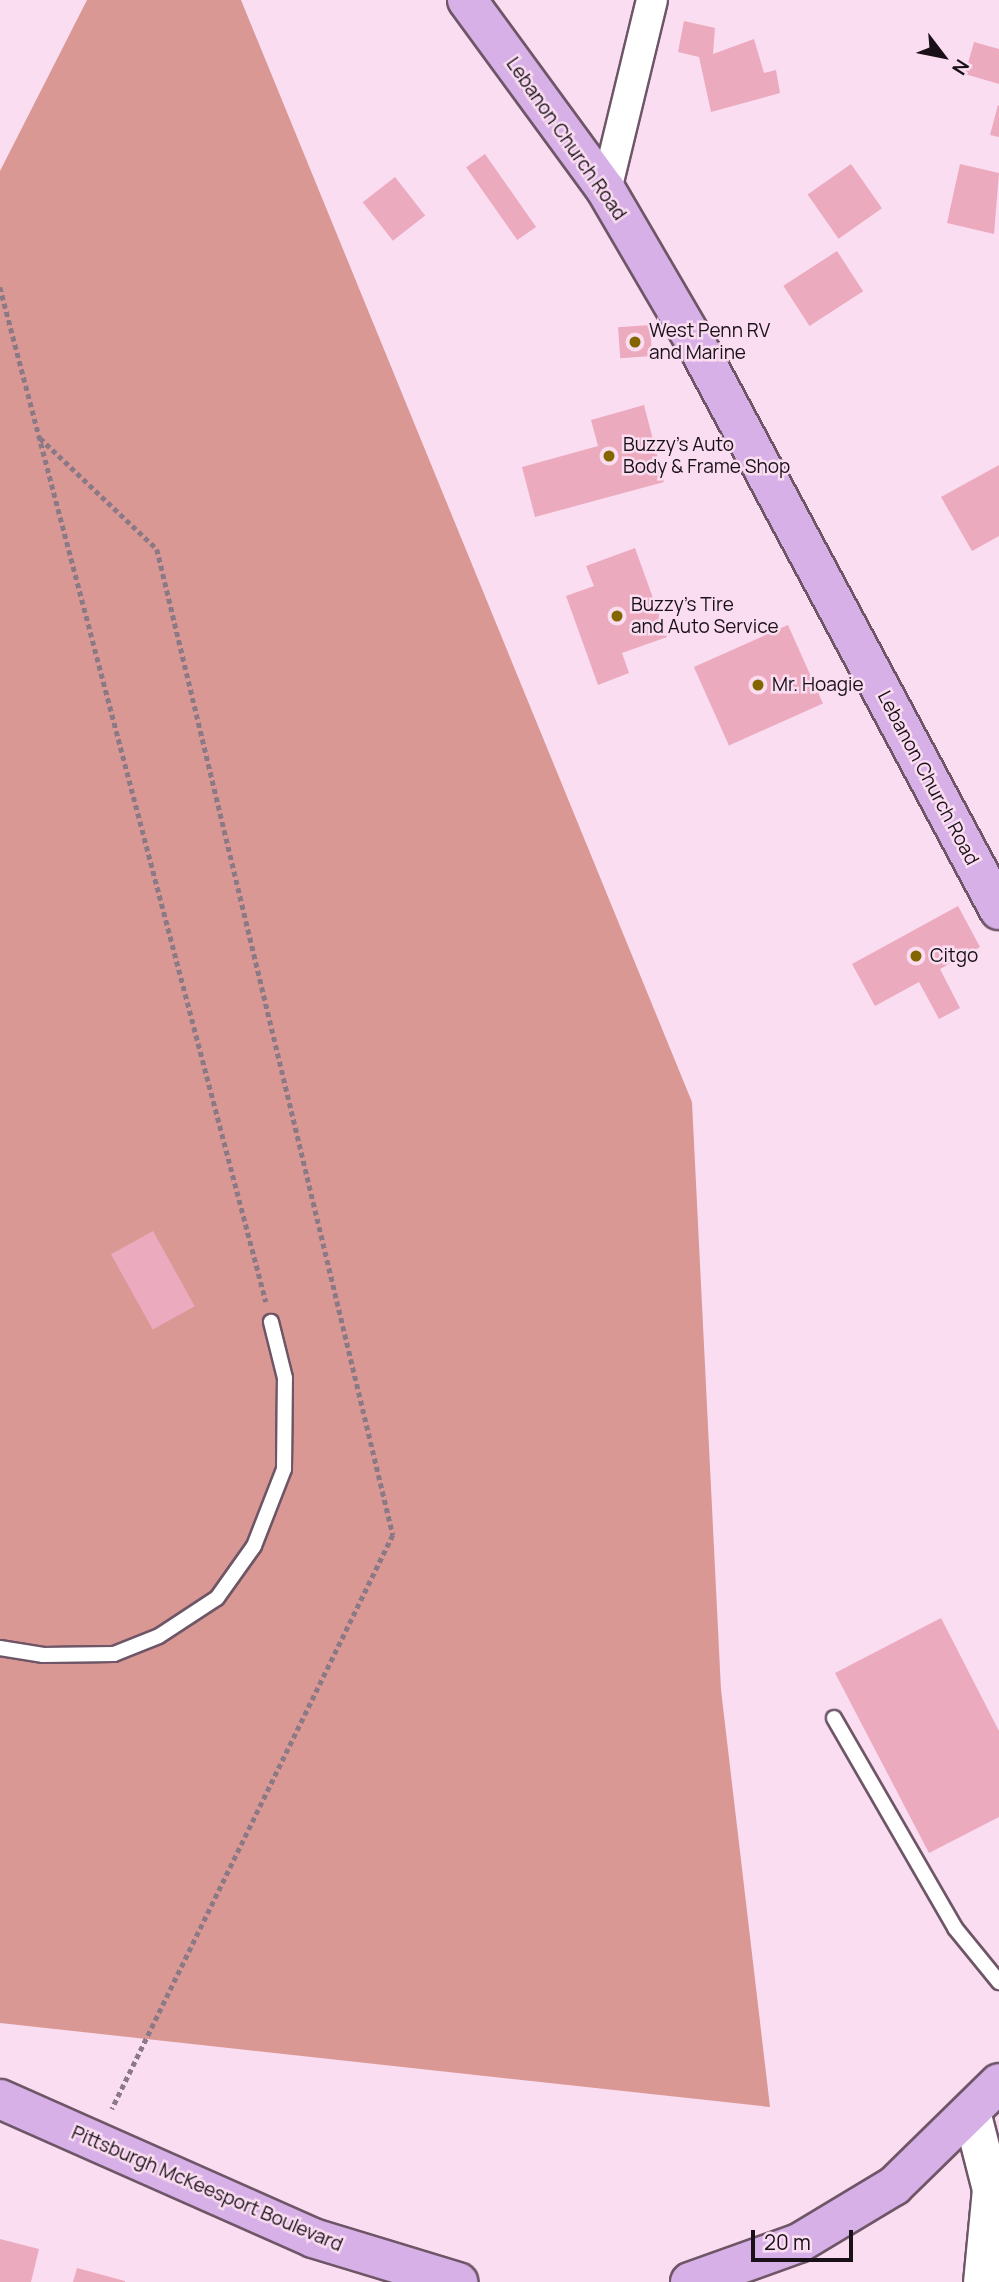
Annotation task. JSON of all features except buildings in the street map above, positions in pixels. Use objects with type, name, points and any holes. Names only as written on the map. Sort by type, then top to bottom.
[{"type":"main road","name":"Lebanon Church Road","points":[[467,0],[606,190],[700,351],[999,910]]},
{"type":"main road","points":[[690,2282],[799,2243],[894,2186],[972,2115],[999,2083]]},
{"type":"main road","name":"Pittsburgh McKeesport Boulevard","points":[[0,2099],[313,2238],[458,2282]]},
{"type":"street","points":[[606,190],[652,0]]},
{"type":"street","points":[[972,2115],[991,2189],[982,2282]]},
{"type":"lane","points":[[0,1648],[43,1655],[114,1654],[159,1636],[217,1598],[254,1546],[284,1469],[285,1378],[271,1322]]},
{"type":"lane","points":[[834,1718],[955,1928],[999,1982]]},
{"type":"path","points":[[0,287],[271,1322]]},
{"type":"path","points":[[40,438],[157,550],[393,1535],[96,2141]]},
{"type":"shaded area","points":[[87,0],[241,0],[692,1102],[721,1690],[770,2107],[0,2023],[0,171]]},
{"type":"place","name":"West Penn RV and Marine","points":[[635,342]]},
{"type":"place","name":"Buzzy's Auto Body & Frame Shop","points":[[609,456]]},
{"type":"place","name":"Buzzy's Tire and Auto Service","points":[[617,616]]},
{"type":"place","name":"Mr. Hoagie","points":[[758,685]]},
{"type":"place","name":"Citgo","points":[[916,956]]}]
